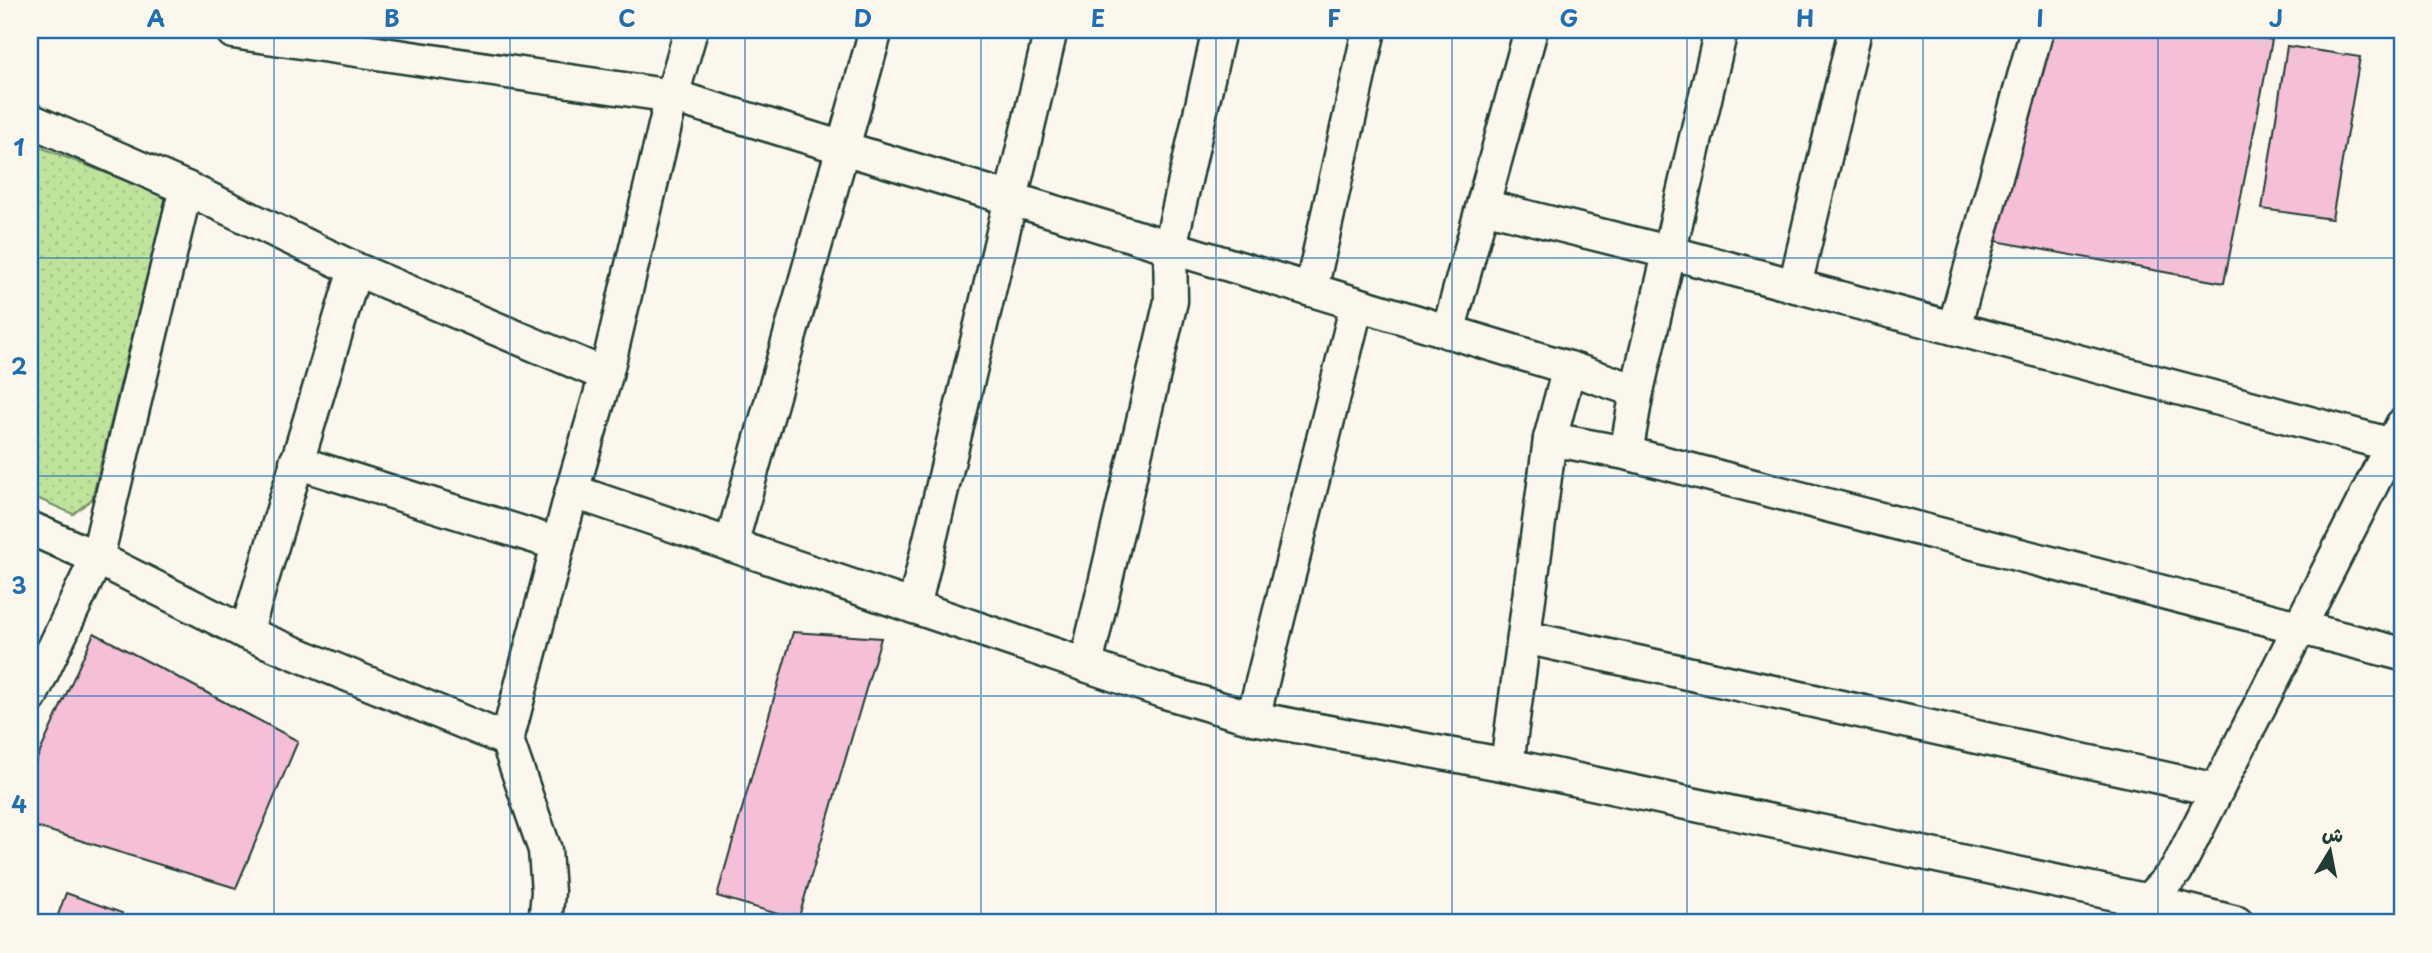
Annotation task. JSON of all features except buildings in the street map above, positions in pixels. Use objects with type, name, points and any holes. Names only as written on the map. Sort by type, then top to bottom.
[{"type":"street","points":[[233,30],[672,96],[1357,303],[1637,391]]},
{"type":"street","points":[[545,923],[548,892],[545,850],[507,740],[572,491],[606,375],[672,96],[691,30]]},
{"type":"street","points":[[731,545],[876,30]]},
{"type":"street","points":[[914,607],[1051,30]]},
{"type":"street","points":[[1086,665],[1171,301],[1170,247],[1219,30]]},
{"type":"street","points":[[1311,290],[1369,30]]},
{"type":"street","points":[[1448,332],[1531,30]]},
{"type":"street","points":[[1626,453],[1668,252],[1721,30]]},
{"type":"street","points":[[1795,286],[1855,30]]},
{"type":"street","points":[[1954,328],[2037,30]]},
{"type":"street","points":[[30,120],[186,188],[355,269],[606,375]]},
{"type":"street","points":[[30,698],[97,558],[186,188]]},
{"type":"street","points":[[1483,206],[1954,328],[2397,435],[2176,871],[2126,923]]},
{"type":"street","points":[[246,633],[355,269]]},
{"type":"street","points":[[1253,718],[1357,303]]},
{"type":"street","points":[[1507,765],[1550,439],[1569,368]]},
{"type":"street","points":[[1550,439],[1626,453],[2402,654]]},
{"type":"street","points":[[296,463],[558,544]]},
{"type":"street","points":[[572,491],[1086,665],[1253,718],[1507,765],[2149,901],[2237,923]]},
{"type":"street","points":[[30,528],[97,558],[246,633],[507,740]]},
{"type":"street","points":[[1524,637],[2217,790]]},
{"type":"green space","points":[[30,143],[166,197],[92,499],[73,514],[30,495]]}]
